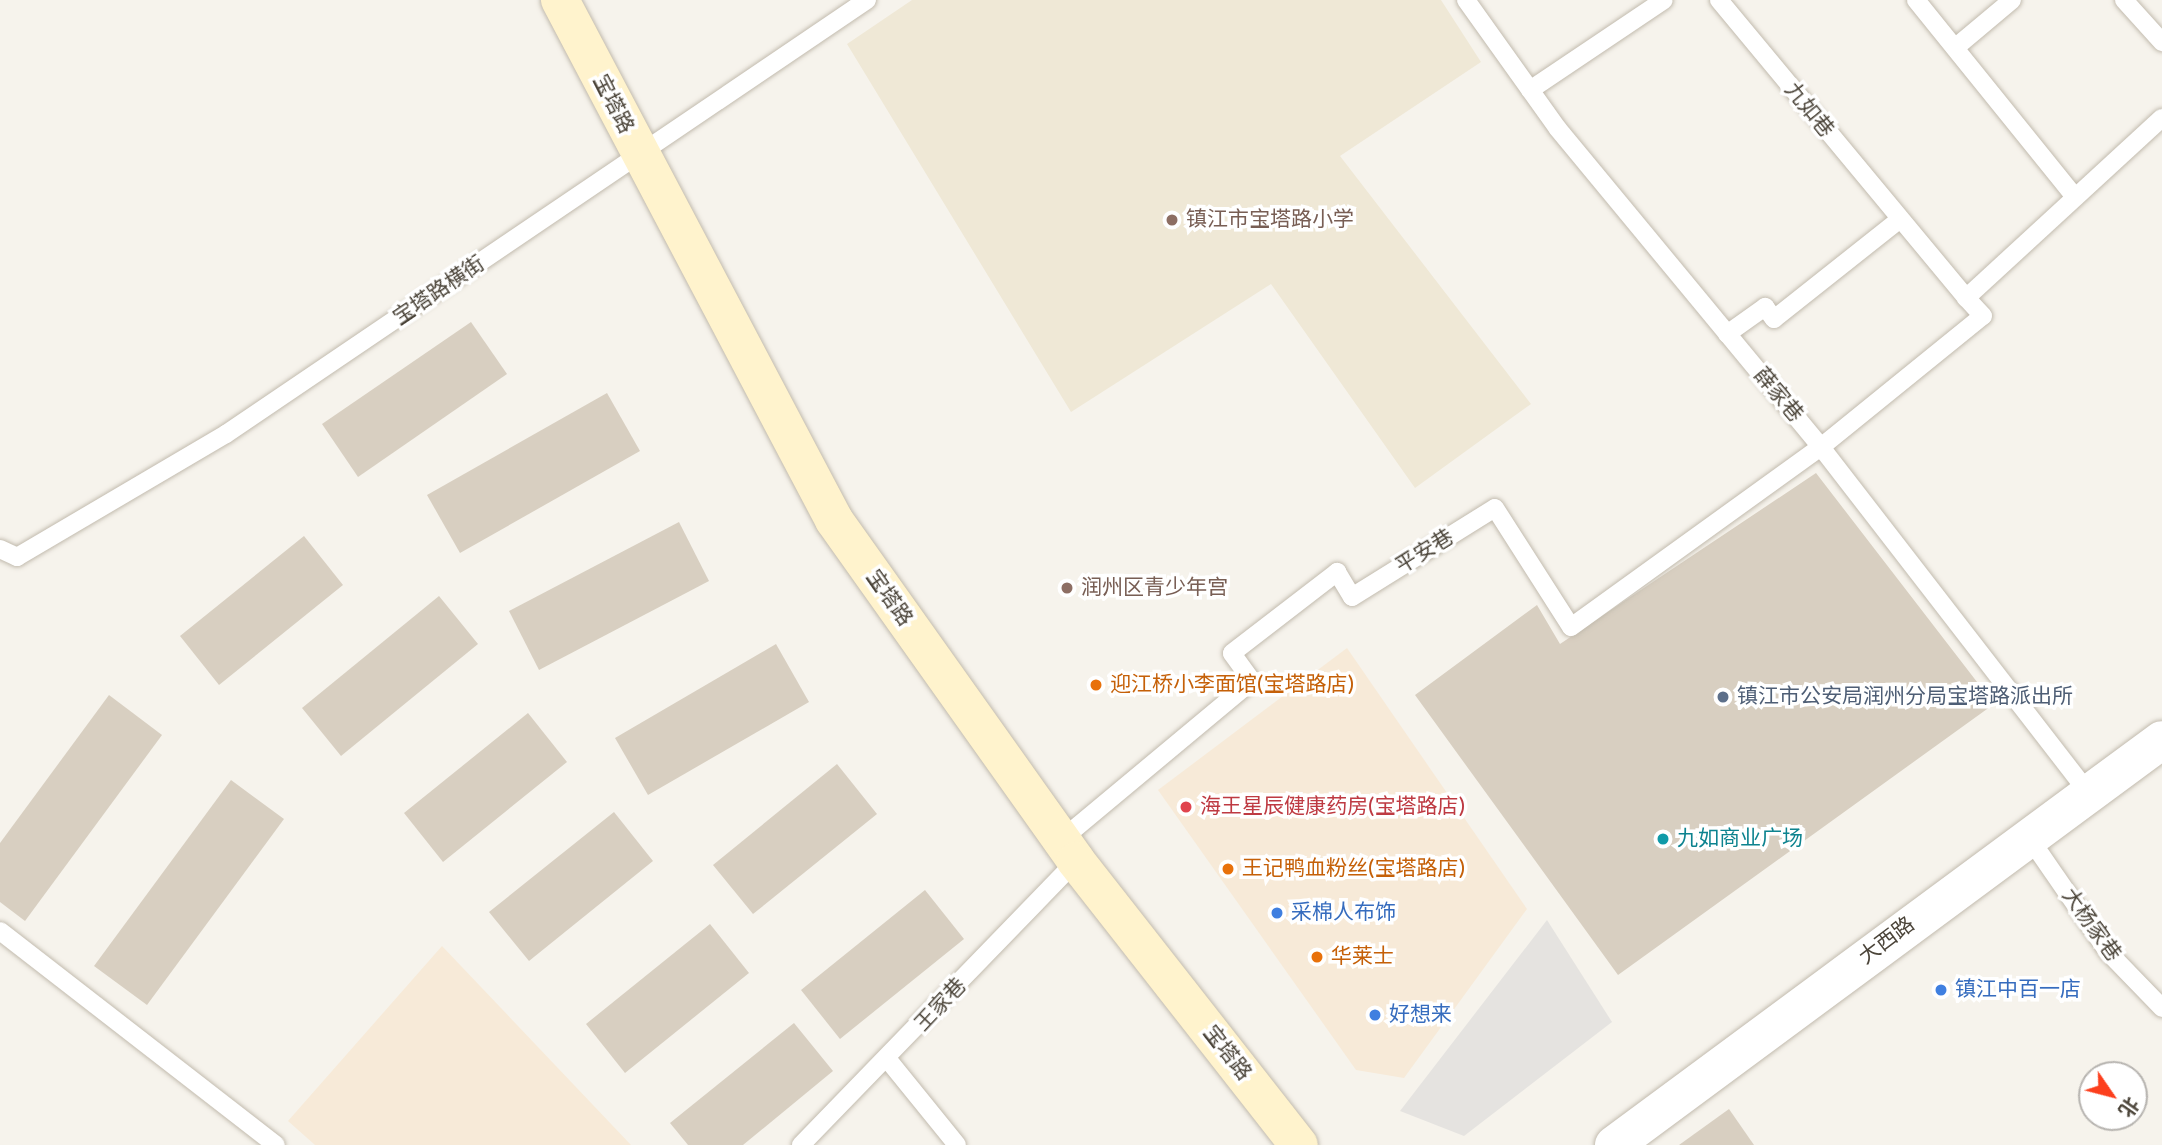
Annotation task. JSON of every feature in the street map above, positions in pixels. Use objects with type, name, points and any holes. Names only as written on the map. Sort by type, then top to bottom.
[{"type":"main road","name":"宝塔路","points":[[560,0],[834,520],[1068,851],[1299,1145]]},
{"type":"street","name":"大西路","points":[[1615,1145],[2028,836],[2162,740]]},
{"type":"lane","name":"宝塔路横街","points":[[0,549],[17,557],[226,434],[867,0]]},
{"type":"lane","name":"薛家巷","points":[[1466,0],[1530,90],[1821,447],[2088,792]]},
{"type":"lane","points":[[1530,90],[1664,0]]},
{"type":"lane","name":"九如巷","points":[[1719,0],[1899,220],[1983,316],[1821,447]]},
{"type":"lane","points":[[1916,0],[2075,197]]},
{"type":"lane","points":[[1956,47],[2012,0]]},
{"type":"lane","points":[[2124,0],[2162,42]]},
{"type":"lane","points":[[1966,298],[2162,118]]},
{"type":"lane","points":[[1727,334],[1765,307],[1774,319],[1899,220]]},
{"type":"lane","name":"平安巷","points":[[1068,851],[1252,681],[1232,653],[1337,572],[1352,597],[1495,508],[1571,627],[1821,447]]},
{"type":"lane","name":"大杨家巷","points":[[2028,836],[2108,952],[2162,1008]]},
{"type":"lane","name":"王家巷","points":[[801,1145],[888,1061],[1068,851]]},
{"type":"lane","points":[[0,931],[276,1145]]},
{"type":"lane","points":[[888,1061],[957,1145]]},
{"type":"shaded area","name":"镇江市宝塔路小学","points":[[912,0],[1441,0],[1481,62],[1340,156],[1531,404],[1415,488],[1271,284],[1071,412],[847,44]]},
{"type":"shaded area","points":[[1347,648],[1527,909],[1404,1078],[1356,1070],[1158,790]]},
{"type":"shaded area","points":[[1547,920],[1612,1022],[1464,1136],[1400,1111]]},
{"type":"shaded area","points":[[442,946],[631,1145],[315,1145],[288,1121]]},
{"type":"building","points":[[471,322],[507,374],[358,477],[322,424]]},
{"type":"building","points":[[607,393],[640,451],[460,553],[427,495]]},
{"type":"building","name":"九如商业广场","points":[[1816,473],[1994,704],[1618,975],[1415,695],[1537,605],[1560,644]]},
{"type":"building","points":[[679,522],[709,581],[539,670],[509,611]]},
{"type":"building","points":[[304,536],[343,585],[219,685],[180,636]]},
{"type":"building","points":[[439,596],[478,644],[341,756],[302,708]]},
{"type":"building","points":[[776,644],[809,702],[648,795],[615,738]]},
{"type":"building","points":[[109,695],[162,735],[25,921],[0,902],[0,843]]},
{"type":"building","points":[[528,713],[567,762],[443,862],[404,813]]},
{"type":"building","points":[[837,764],[877,814],[753,914],[713,865]]},
{"type":"building","points":[[231,780],[284,819],[147,1005],[94,966]]},
{"type":"building","points":[[614,812],[653,861],[529,961],[489,912]]},
{"type":"building","points":[[925,890],[964,939],[840,1039],[801,990]]},
{"type":"building","points":[[710,924],[749,973],[625,1073],[586,1024]]},
{"type":"building","points":[[794,1023],[833,1071],[743,1145],[688,1145],[670,1123]]},
{"type":"building","points":[[1729,1109],[1754,1145],[1679,1145]]},
{"type":"place","name":"镇江市宝塔路小学","points":[[1172,220]]},
{"type":"place","name":"润州区青少年宫","points":[[1067,588]]},
{"type":"place","name":"迎江桥小李面馆(宝塔路店)","points":[[1096,685]]},
{"type":"place","name":"镇江市公安局润州分局宝塔路派出所","points":[[1723,697]]},
{"type":"place","name":"海王星辰健康药房(宝塔路店)","points":[[1186,807]]},
{"type":"place","name":"九如商业广场","points":[[1663,839]]},
{"type":"place","name":"王记鸭血粉丝(宝塔路店)","points":[[1228,869]]},
{"type":"place","name":"采棉人布饰","points":[[1277,913]]},
{"type":"place","name":"华莱士","points":[[1317,957]]},
{"type":"place","name":"镇江中百一店","points":[[1941,990]]},
{"type":"place","name":"好想来","points":[[1375,1015]]}]
